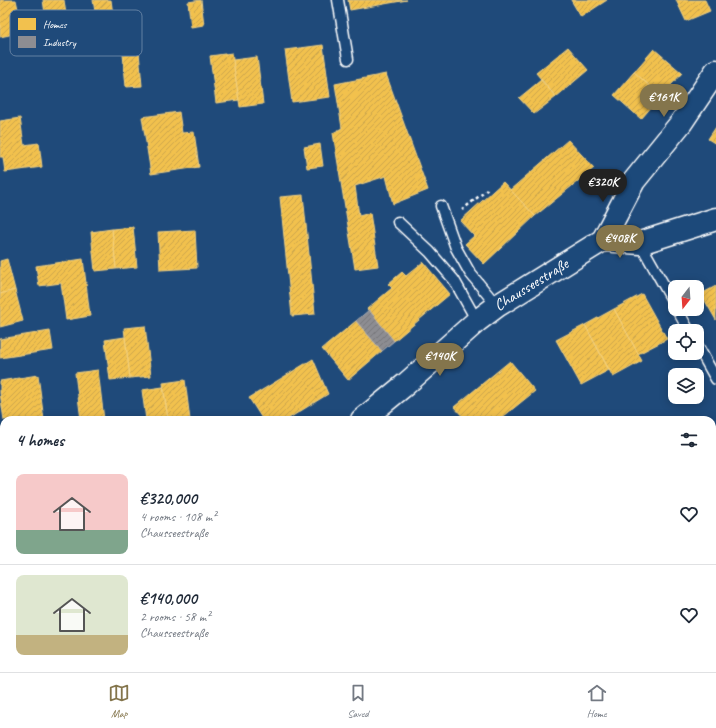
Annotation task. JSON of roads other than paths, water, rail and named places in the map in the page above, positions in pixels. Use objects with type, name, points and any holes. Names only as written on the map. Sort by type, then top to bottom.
[{"type":"street","points":[[716,72],[681,123],[634,181],[603,240],[640,243],[716,220]]},
{"type":"street","name":"Chausseestraße","points":[[367,416],[406,384],[477,321],[497,306],[603,240]]},
{"type":"lane","points":[[338,0],[348,59]]},
{"type":"lane","points":[[441,206],[448,222],[456,248],[470,273],[497,306]]},
{"type":"lane","points":[[398,222],[430,252],[454,280],[477,321]]},
{"type":"lane","points":[[640,243],[668,293]]},
{"type":"lane","points":[[704,358],[716,379]]}]
